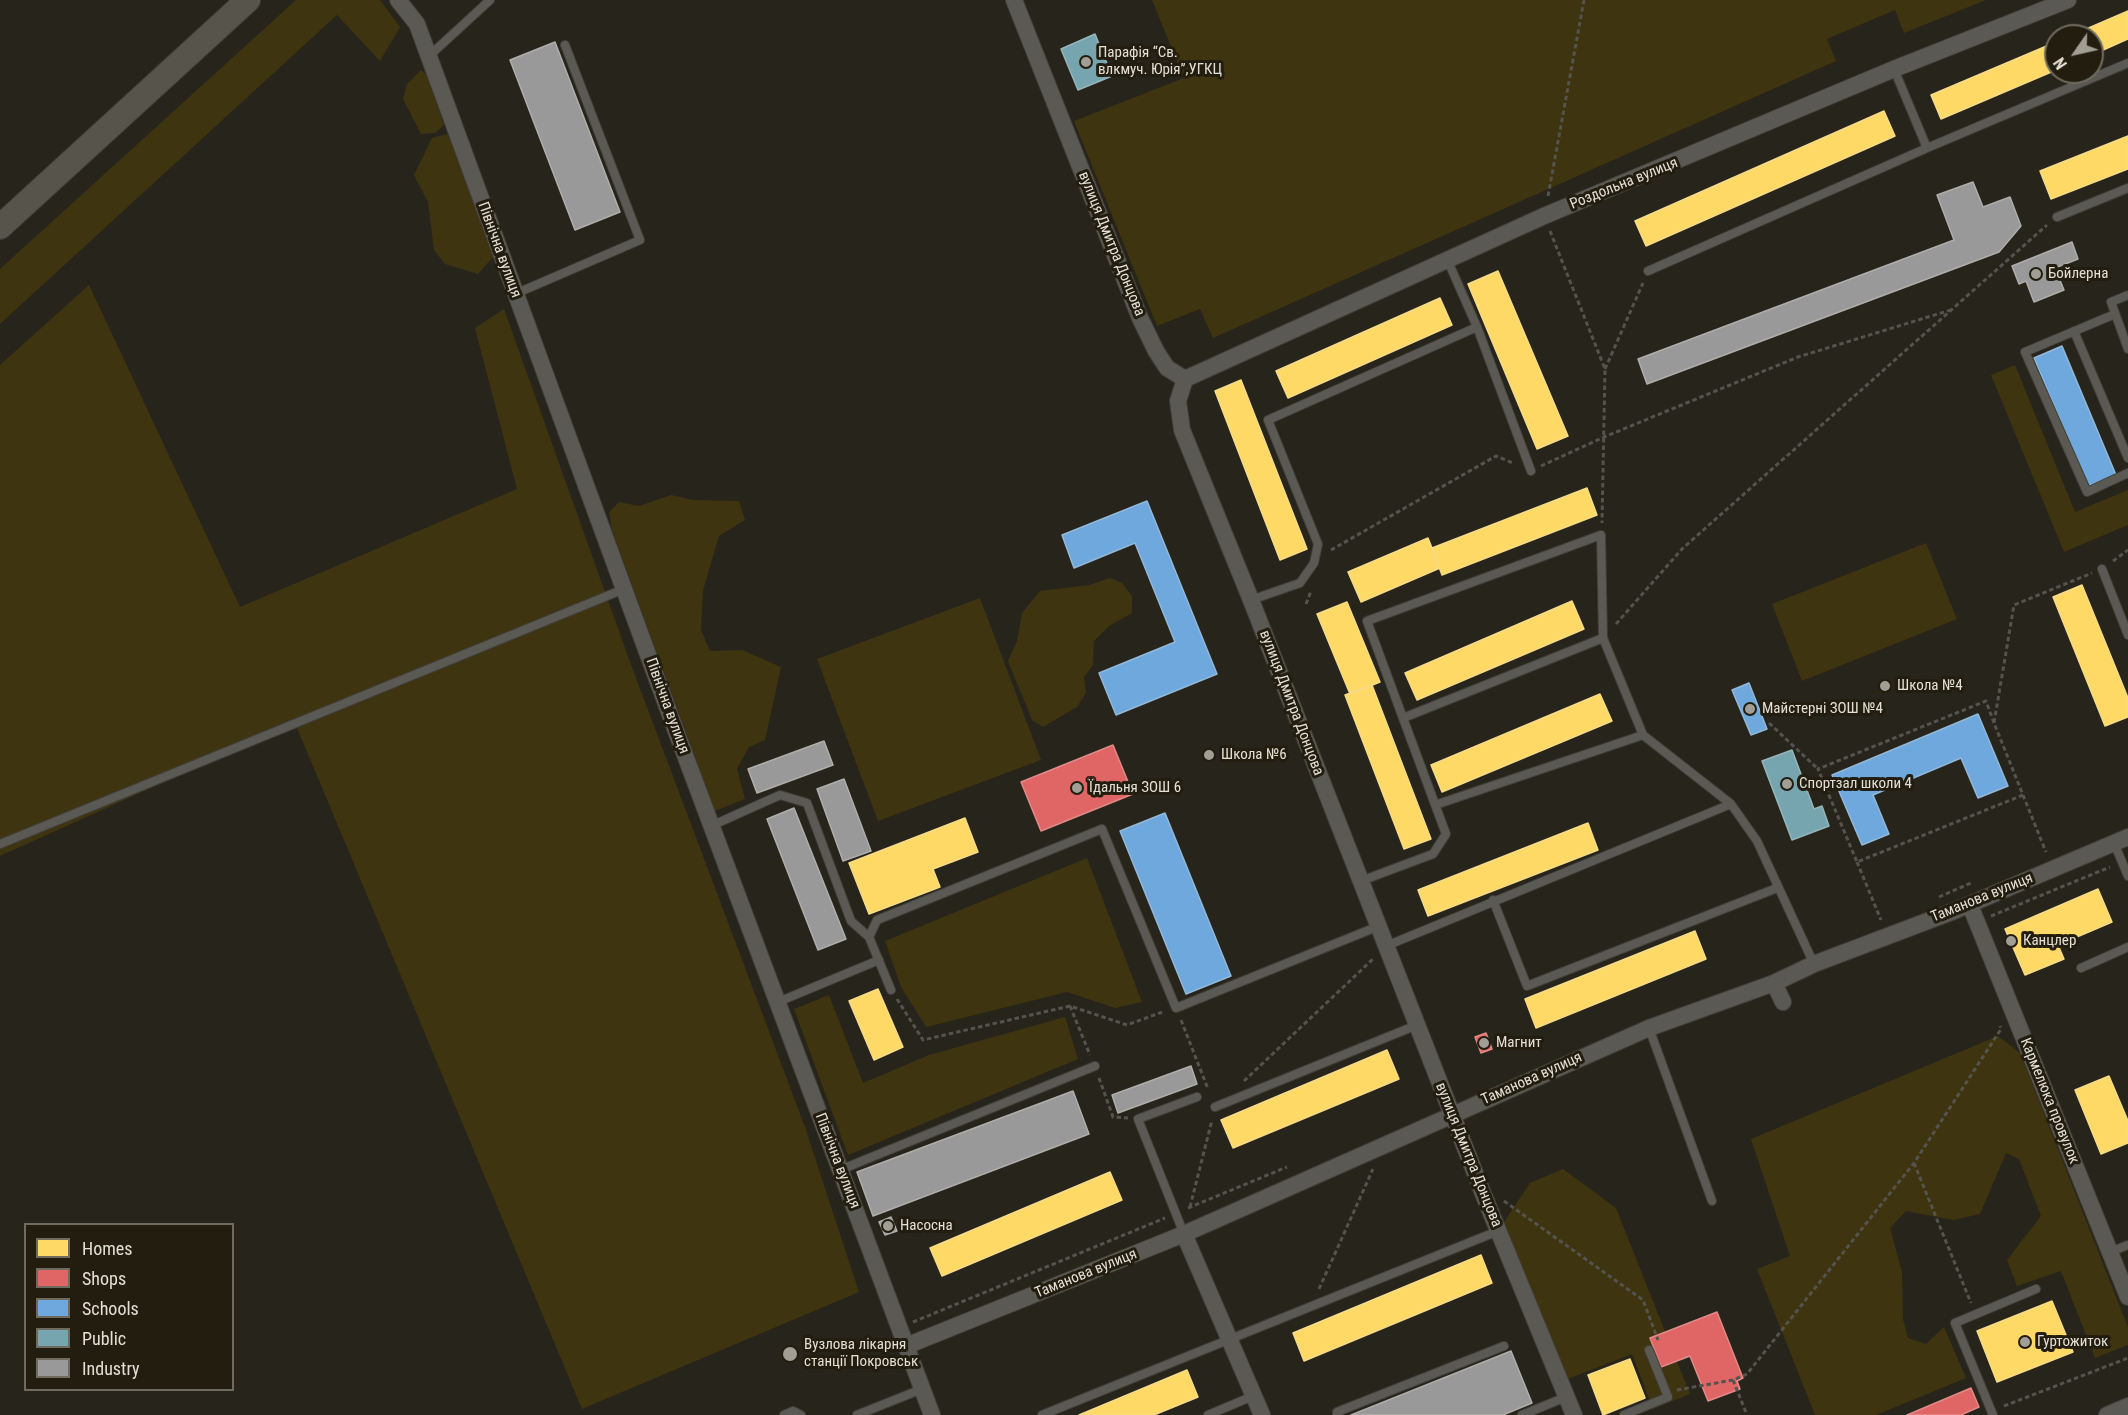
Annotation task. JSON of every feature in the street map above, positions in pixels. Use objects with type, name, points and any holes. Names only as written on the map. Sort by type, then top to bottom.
[{"type":"main road","points":[[0,226],[248,0]]},
{"type":"street","name":"Північна вулиця","points":[[398,0],[417,24],[711,826],[932,1415]]},
{"type":"street","name":"вулиця Дмитра Донцова","points":[[1014,0],[1140,318],[1167,368],[1185,379],[1178,400],[1182,430],[1498,1231],[1574,1415]]},
{"type":"street","name":"Роздольна вулиця","points":[[1185,379],[1544,216],[1894,69],[2068,0]]},
{"type":"street","name":"Таманова вулиця","points":[[906,1346],[1184,1234],[1649,1028],[1774,982],[1814,964],[1970,904],[2121,840]]},
{"type":"street","name":"Кармелюка провулок","points":[[1970,904],[2128,1297]]},
{"type":"street","points":[[1774,982],[1783,1002]]},
{"type":"street","points":[[1184,1234],[1262,1415]]},
{"type":"street","points":[[2107,1415],[2128,1406]]},
{"type":"lane","points":[[429,56],[490,0]]},
{"type":"lane","points":[[516,294],[640,240],[565,45]]},
{"type":"lane","points":[[1648,271],[1927,148],[2128,63]]},
{"type":"lane","points":[[1894,69],[1927,148]]},
{"type":"lane","points":[[2057,217],[2128,188]]},
{"type":"lane","points":[[1447,259],[1477,327],[1531,471]]},
{"type":"lane","points":[[2128,295],[2111,302],[2128,349]]},
{"type":"lane","points":[[2115,314],[2025,352],[2087,492],[2128,473]]},
{"type":"lane","points":[[1251,600],[1300,583],[1314,563],[1318,544],[1268,420],[1477,327]]},
{"type":"lane","points":[[2074,331],[2128,458]]},
{"type":"lane","points":[[1361,881],[1433,854],[1446,834],[1366,621],[1601,535],[1603,638],[1643,735],[1731,804],[1757,841],[1814,964]]},
{"type":"lane","points":[[2102,569],[2128,635]]},
{"type":"lane","points":[[0,844],[624,589]]},
{"type":"lane","points":[[1403,718],[1603,638]]},
{"type":"lane","points":[[1435,805],[1643,735]]},
{"type":"lane","points":[[711,826],[780,795],[807,803],[851,921],[869,937],[891,990]]},
{"type":"lane","points":[[1386,946],[1493,900],[1731,804]]},
{"type":"lane","points":[[869,937],[877,920],[1102,829],[1176,1008],[1378,926]]},
{"type":"lane","points":[[2121,840],[2122,861],[2128,876]]},
{"type":"lane","points":[[1493,900],[1527,986],[1777,888]]},
{"type":"lane","points":[[2081,968],[2128,947]]},
{"type":"lane","points":[[778,1002],[879,960]]},
{"type":"lane","points":[[1215,1107],[1417,1025]]},
{"type":"lane","points":[[1649,1028],[1712,1201]]},
{"type":"lane","points":[[840,1170],[1095,1066]]},
{"type":"lane","points":[[1184,1234],[1138,1119],[1197,1097]]},
{"type":"lane","points":[[1042,1415],[1312,1304],[1498,1231]]},
{"type":"lane","points":[[2110,1252],[2128,1245]]},
{"type":"lane","points":[[1992,1413],[1955,1323],[2036,1289]]},
{"type":"lane","points":[[1337,1415],[1337,1412],[1504,1346]]},
{"type":"lane","points":[[1624,1415],[1668,1397],[1649,1350]]},
{"type":"lane","points":[[857,1415],[922,1389]]},
{"type":"lane","points":[[1208,1415],[1253,1396]]},
{"type":"lane","points":[[1522,1415],[1566,1397]]},
{"type":"lane","points":[[784,1415],[793,1411],[801,1415]]},
{"type":"path","points":[[1584,0],[1544,216],[1605,369],[1601,535]]},
{"type":"path","points":[[1603,638],[1682,549],[2057,217]]},
{"type":"path","points":[[1605,369],[1648,271]]},
{"type":"path","points":[[1327,553],[1496,456],[1531,471],[1604,436],[1798,357],[1954,309]]},
{"type":"path","points":[[1994,723],[2014,605],[2102,569],[2128,550]]},
{"type":"path","points":[[1306,604],[1314,584]]},
{"type":"path","points":[[1818,769],[1986,701],[2046,852]]},
{"type":"path","points":[[1770,723],[1818,769],[1881,921]]},
{"type":"path","points":[[1857,862],[2023,795]]},
{"type":"path","points":[[1977,922],[2122,861]]},
{"type":"path","points":[[1241,1083],[1386,946]]},
{"type":"path","points":[[891,990],[923,1040],[1070,1006],[1127,1025],[1176,1008],[1215,1107],[1190,1208]]},
{"type":"path","points":[[1673,1380],[1677,1390],[1733,1380],[1747,1374],[1914,1163],[2001,1029],[1996,1018]]},
{"type":"path","points":[[1312,1304],[1384,1144]]},
{"type":"path","points":[[1914,1163],[1976,1314]]},
{"type":"path","points":[[1479,1183],[1643,1300],[1662,1350]]},
{"type":"path","points":[[1992,1413],[2128,1358]]},
{"type":"path","points":[[1733,1380],[1747,1415]]},
{"type":"shaded area","points":[[296,0],[380,0],[400,27],[380,61],[337,15],[0,324],[0,269]]},
{"type":"shaded area","points":[[1152,0],[1986,0],[1904,33],[1895,10],[1827,39],[1836,61],[1213,338],[1200,309],[1157,326],[1074,121],[1184,78]]},
{"type":"shaded area","points":[[421,70],[426,74],[444,125],[435,133],[421,134],[403,99],[407,84]]},
{"type":"shaded area","points":[[448,134],[494,256],[478,274],[445,264],[434,250],[428,202],[414,175],[432,138]]},
{"type":"shaded area","points":[[89,285],[240,607],[517,489],[475,328],[504,309],[630,662],[805,1127],[859,1292],[582,1409],[295,723],[0,856],[0,365]]},
{"type":"shaded area","points":[[2015,365],[2075,512],[2128,490],[2128,525],[2064,552],[1991,375]]},
{"type":"shaded area","points":[[671,495],[693,500],[739,501],[745,520],[719,536],[703,590],[701,630],[710,651],[742,650],[781,667],[765,740],[749,747],[737,769],[745,799],[715,811],[612,530],[609,512],[619,502],[639,506]]},
{"type":"shaded area","points":[[1926,543],[1957,619],[1802,681],[1772,604]]},
{"type":"shaded area","points":[[1110,578],[1122,583],[1132,596],[1132,613],[1109,626],[1094,641],[1093,665],[1084,677],[1086,693],[1077,707],[1043,727],[1032,720],[1008,661],[1017,641],[1022,613],[1040,591],[1089,585]]},
{"type":"shaded area","points":[[980,598],[1041,760],[878,821],[817,659]]},
{"type":"shaded area","points":[[1087,858],[1142,1002],[1115,1008],[1067,992],[926,1027],[901,987],[885,941]]},
{"type":"shaded area","points":[[829,995],[863,1083],[929,1055],[1065,1017],[1078,1059],[848,1155],[794,1009]]},
{"type":"shaded area","points":[[1998,1036],[2020,1053],[2128,1327],[2128,1345],[2095,1358],[2061,1271],[2017,1286],[2007,1260],[2041,1216],[2019,1159],[2006,1153],[1980,1214],[1953,1220],[1906,1211],[1890,1228],[1902,1272],[1903,1319],[1908,1338],[1926,1344],[1944,1327],[1966,1378],[1876,1415],[1815,1415],[1757,1269],[1790,1256],[1751,1139]]},
{"type":"shaded area","points":[[1563,1169],[1616,1208],[1690,1394],[1653,1409],[1632,1354],[1565,1380],[1502,1225],[1530,1183]]},
{"type":"building: Homes","points":[[2128,11],[2128,39],[2104,50],[2104,24],[2098,24]]},
{"type":"building: Homes","points":[[2044,47],[2044,75],[1941,119],[1931,95]]},
{"type":"building: Homes","points":[[1884,111],[1895,136],[1646,246],[1635,221]]},
{"type":"building: Homes","points":[[2128,136],[2128,169],[2051,199],[2040,171]]},
{"type":"building: Homes","points":[[1498,271],[1568,436],[1537,449],[1468,284]]},
{"type":"building: Homes","points":[[1440,298],[1452,325],[1288,398],[1276,371]]},
{"type":"building: Homes","points":[[1241,380],[1307,549],[1280,560],[1215,391]]},
{"type":"building: Homes","points":[[1587,488],[1597,515],[1442,575],[1432,548]]},
{"type":"building: Homes","points":[[1428,538],[1440,568],[1361,602],[1348,572]]},
{"type":"building: Homes","points":[[2082,585],[2128,698],[2128,717],[2105,726],[2053,597]]},
{"type":"building: Homes","points":[[1572,601],[1584,629],[1417,700],[1405,673]]},
{"type":"building: Homes","points":[[1347,602],[1380,682],[1350,694],[1317,614]]},
{"type":"building: Homes","points":[[1372,685],[1431,839],[1404,849],[1345,695]]},
{"type":"building: Homes","points":[[1600,694],[1612,721],[1442,792],[1431,765]]},
{"type":"building: Homes","points":[[965,818],[978,852],[933,869],[940,887],[869,914],[849,863]]},
{"type":"building: Homes","points":[[1588,823],[1598,850],[1428,916],[1418,890]]},
{"type":"building: Homes","points":[[2098,889],[2112,922],[2058,945],[2064,959],[2025,975],[2005,929]]},
{"type":"building: Homes","points":[[1695,931],[1706,959],[1536,1028],[1525,999]]},
{"type":"building: Homes","points":[[878,989],[903,1047],[874,1060],[849,1001]]},
{"type":"building: Homes","points":[[1387,1050],[1399,1079],[1233,1148],[1221,1120]]},
{"type":"building: Homes","points":[[2109,1076],[2128,1121],[2128,1143],[2101,1154],[2075,1090]]},
{"type":"building: Homes","points":[[1110,1172],[1122,1200],[942,1276],[930,1248]]},
{"type":"building: Homes","points":[[1481,1255],[1492,1283],[1304,1361],[1293,1333]]},
{"type":"building: Homes","name":"Гуртожиток","points":[[2052,1301],[2073,1352],[1997,1382],[1977,1331]]},
{"type":"building: Homes","points":[[1630,1359],[1645,1398],[1603,1415],[1588,1375]]},
{"type":"building: Homes","points":[[1187,1370],[1198,1397],[1154,1415],[1079,1415]]},
{"type":"building: Shops","name":"Їдальня ЗОШ 6","points":[[1113,745],[1133,794],[1041,831],[1021,782]]},
{"type":"building: Shops","name":"Магнит","points":[[1486,1033],[1492,1049],[1481,1053],[1475,1037]]},
{"type":"building: Shops","points":[[1717,1312],[1743,1378],[1737,1381],[1740,1389],[1708,1401],[1690,1356],[1661,1367],[1650,1338]]},
{"type":"building: Shops","points":[[1971,1388],[1979,1407],[1961,1415],[1907,1415]]},
{"type":"building: Schools","points":[[2062,346],[2116,475],[2088,486],[2034,358]]},
{"type":"building: Schools","points":[[1147,501],[1217,674],[1116,715],[1099,673],[1175,642],[1135,543],[1074,568],[1062,535]]},
{"type":"building: Schools","name":"Майстерні ЗОШ №4","points":[[1749,683],[1767,729],[1751,735],[1732,690]]},
{"type":"building: Schools","points":[[1978,714],[2008,786],[1978,798],[1961,758],[1873,795],[1889,834],[1862,845],[1832,775]]},
{"type":"building: Schools","points":[[1165,813],[1231,976],[1186,994],[1120,831]]},
{"type":"building: Public","name":"Парафія “Св. влкмуч. Юрія”,УГКЦ","points":[[1095,34],[1112,76],[1078,90],[1061,49]]},
{"type":"building: Public","name":"Спортзал школи 4","points":[[1792,750],[1814,809],[1822,806],[1829,826],[1792,840],[1762,761]]},
{"type":"building: Industry","points":[[555,42],[620,212],[575,230],[510,60]]},
{"type":"building: Industry","points":[[1973,182],[1983,207],[2010,197],[2021,226],[1999,252],[1647,384],[1638,359],[1954,240],[1937,195]]},
{"type":"building: Industry","name":"Бойлерна","points":[[2072,242],[2078,259],[2055,268],[2064,290],[2034,302],[2026,281],[2019,284],[2012,266]]},
{"type":"building: Industry","points":[[824,741],[833,765],[757,793],[748,769]]},
{"type":"building: Industry","points":[[844,779],[871,851],[843,861],[817,789]]},
{"type":"building: Industry","points":[[794,808],[846,939],[818,950],[767,819]]},
{"type":"building: Industry","points":[[1191,1066],[1197,1084],[1118,1113],[1112,1095]]},
{"type":"building: Industry","points":[[1073,1091],[1089,1134],[873,1216],[857,1172]]},
{"type":"building: Industry","name":"Насосна","points":[[891,1217],[897,1231],[885,1235],[879,1222]]},
{"type":"building: Industry","points":[[1511,1351],[1532,1403],[1503,1415],[1351,1415]]},
{"type":"place","name":"Парафія “Св. влкмуч. Юрія”,УГКЦ","points":[[1086,62]]},
{"type":"place","name":"Бойлерна","points":[[2036,274]]},
{"type":"place","name":"Школа №4","points":[[1885,686]]},
{"type":"place","name":"Майстерні ЗОШ №4","points":[[1750,709]]},
{"type":"place","name":"Школа №6","points":[[1209,755]]},
{"type":"place","name":"Спортзал школи 4","points":[[1787,784]]},
{"type":"place","name":"Їдальня ЗОШ 6","points":[[1077,788]]},
{"type":"place","name":"Канцлер","points":[[2011,941]]},
{"type":"place","name":"Магнит","points":[[1484,1043]]},
{"type":"place","name":"Насосна","points":[[888,1226]]},
{"type":"place","name":"Гуртожиток","points":[[2025,1342]]},
{"type":"place","name":"Вузлова лікарня станції Покровськ","points":[[790,1354]]}]
